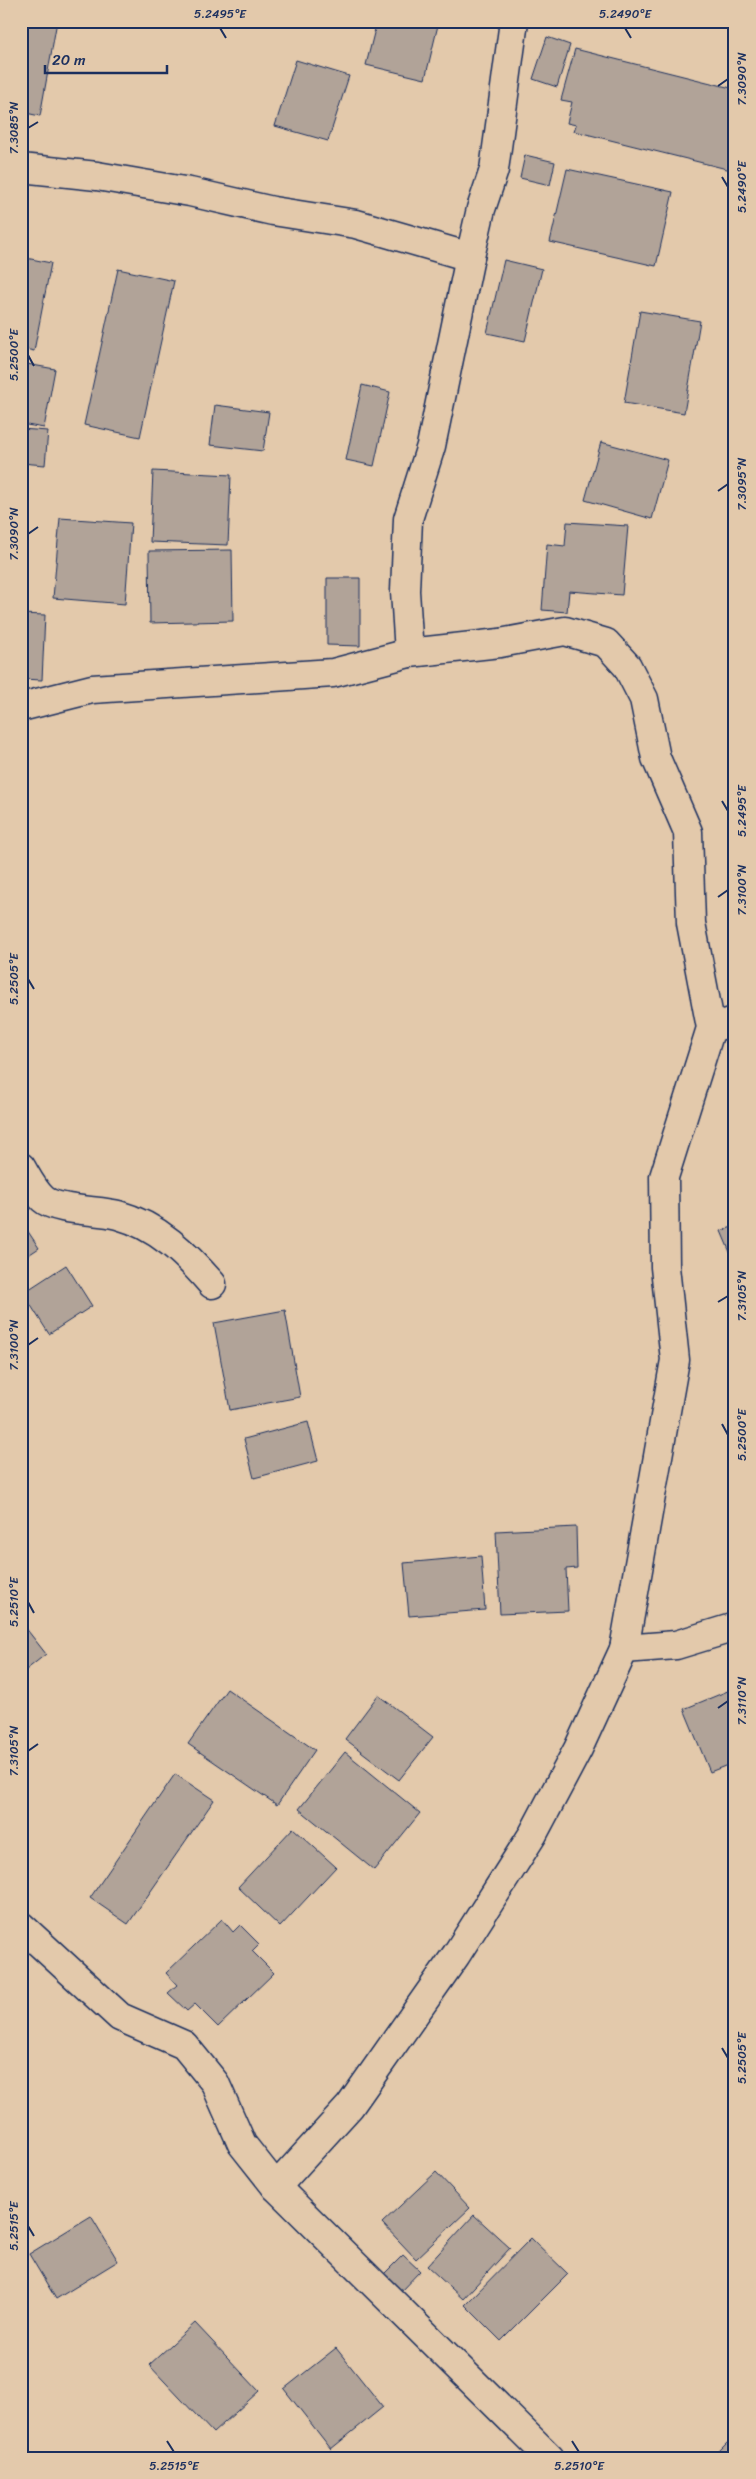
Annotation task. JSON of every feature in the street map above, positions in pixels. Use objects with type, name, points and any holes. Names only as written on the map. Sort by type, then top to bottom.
[{"type":"street","points":[[409,653],[405,591],[408,519],[431,446],[470,256],[481,209],[494,170],[514,21]]},
{"type":"street","points":[[21,168],[97,176],[190,192],[273,211],[356,224],[470,256]]},
{"type":"street","points":[[21,707],[92,689],[333,673],[409,653],[500,643],[565,631],[606,643],[627,666],[644,699],[656,758],[688,832],[691,922],[723,1024],[664,1177],[665,1267],[675,1360],[624,1649],[578,1749],[533,1834],[456,1955],[350,2106],[276,2187]]},
{"type":"street","points":[[21,1167],[44,1200],[76,1210],[118,1215],[156,1232],[182,1251],[212,1284]]},
{"type":"street","points":[[624,1649],[676,1645],[735,1627]]},
{"type":"street","points":[[21,1926],[120,2017],[184,2045],[215,2083],[242,2144],[276,2187],[550,2458]]},
{"type":"building","points":[[21,21],[57,21],[40,116],[21,112]]},
{"type":"building","points":[[377,21],[439,21],[425,79],[366,65]]},
{"type":"building","points":[[547,37],[570,45],[557,87],[533,79]]},
{"type":"building","points":[[575,49],[735,89],[735,171],[574,131],[576,125],[567,123],[572,102],[561,100]]},
{"type":"building","points":[[296,60],[349,76],[328,141],[275,126]]},
{"type":"building","points":[[525,155],[555,162],[550,185],[520,178]]},
{"type":"building","points":[[567,169],[673,192],[656,266],[550,242]]},
{"type":"building","points":[[21,257],[51,263],[34,351],[21,348]]},
{"type":"building","points":[[504,260],[542,269],[525,341],[487,333]]},
{"type":"building","points":[[118,269],[174,281],[140,437],[84,425]]},
{"type":"building","points":[[640,311],[700,321],[684,413],[624,403]]},
{"type":"building","points":[[21,363],[55,369],[44,428],[21,424]]},
{"type":"building","points":[[362,385],[390,392],[374,466],[346,460]]},
{"type":"building","points":[[215,405],[269,412],[263,451],[210,445]]},
{"type":"building","points":[[21,429],[48,431],[45,465],[21,463]]},
{"type":"building","points":[[601,442],[668,460],[652,519],[585,500]]},
{"type":"building","points":[[153,471],[231,475],[228,545],[150,542]]},
{"type":"building","points":[[60,518],[131,523],[125,604],[53,598]]},
{"type":"building","points":[[567,522],[628,526],[622,595],[569,591],[567,612],[542,610],[547,544],[565,546]]},
{"type":"building","points":[[232,550],[233,621],[150,623],[149,551]]},
{"type":"building","points":[[327,578],[360,578],[360,646],[327,645]]},
{"type":"building","points":[[21,614],[45,615],[42,680],[21,679]]},
{"type":"building","points":[[23,1224],[39,1248],[21,1260],[21,1225]]},
{"type":"building","points":[[735,1226],[735,1264],[721,1231]]},
{"type":"building","points":[[66,1265],[92,1306],[49,1334],[23,1293]]},
{"type":"building","points":[[285,1310],[300,1397],[230,1410],[214,1323]]},
{"type":"building","points":[[308,1422],[318,1461],[254,1478],[244,1439]]},
{"type":"building","points":[[576,1527],[577,1568],[566,1569],[568,1611],[500,1614],[496,1531]]},
{"type":"building","points":[[481,1556],[485,1610],[409,1616],[404,1563]]},
{"type":"building","points":[[21,1622],[46,1654],[21,1674]]},
{"type":"building","points":[[735,1688],[735,1762],[710,1772],[684,1709]]},
{"type":"building","points":[[227,1689],[315,1750],[277,1805],[188,1744]]},
{"type":"building","points":[[378,1695],[433,1737],[399,1780],[345,1739]]},
{"type":"building","points":[[345,1752],[420,1813],[374,1870],[299,1809]]},
{"type":"building","points":[[175,1774],[214,1800],[128,1924],[90,1898]]},
{"type":"building","points":[[293,1828],[336,1867],[280,1927],[238,1887]]},
{"type":"building","points":[[222,1919],[233,1932],[240,1925],[259,1944],[252,1951],[274,1973],[218,2027],[195,2004],[187,2011],[168,1993],[177,1985],[166,1973]]},
{"type":"building","points":[[436,2172],[470,2208],[416,2259],[382,2223]]},
{"type":"building","points":[[474,2215],[510,2248],[463,2299],[427,2266]]},
{"type":"building","points":[[91,2216],[118,2261],[56,2299],[29,2254]]},
{"type":"building","points":[[531,2238],[568,2274],[501,2341],[465,2305]]},
{"type":"building","points":[[403,2255],[420,2271],[399,2293],[381,2277]]},
{"type":"building","points":[[195,2323],[259,2391],[213,2433],[149,2365]]},
{"type":"building","points":[[336,2348],[383,2407],[331,2449],[284,2389]]},
{"type":"building","points":[[735,2435],[735,2458],[712,2458]]}]
